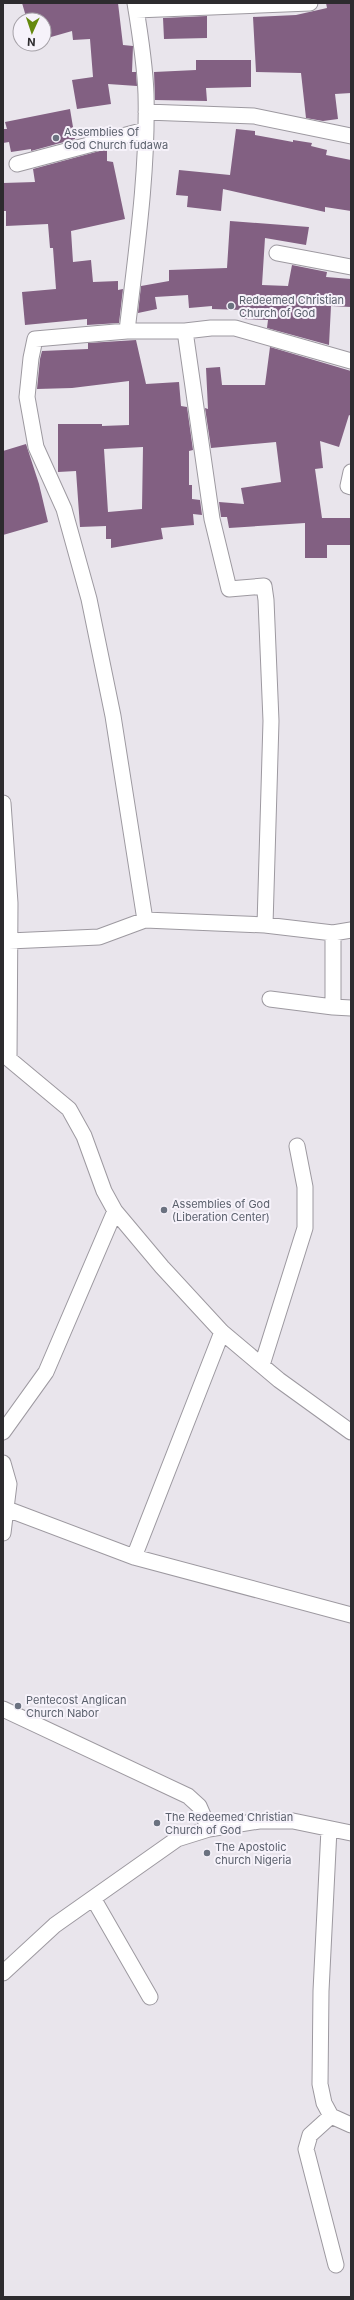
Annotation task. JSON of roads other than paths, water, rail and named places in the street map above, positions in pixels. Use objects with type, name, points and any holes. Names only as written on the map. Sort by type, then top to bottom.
[{"type":"street","points":[[127,331],[144,168],[146,112],[146,93],[136,7],[310,3]]},
{"type":"street","points":[[146,112],[254,116],[351,136]]},
{"type":"street","points":[[17,164],[145,130]]},
{"type":"street","points":[[277,253],[351,267]]},
{"type":"street","points":[[145,920],[113,716],[89,599],[64,509],[36,447],[27,397],[31,358],[35,339],[127,331],[185,332],[211,328],[235,328],[351,361]]},
{"type":"street","points":[[185,332],[212,519],[229,589],[264,586],[266,600],[271,721],[265,925]]},
{"type":"street","points":[[351,472],[348,486],[351,487]]},
{"type":"street","points":[[3,804],[6,903],[9,941],[6,1060],[69,1109],[84,1136],[104,1191],[115,1211],[162,1267],[222,1332],[262,1365],[351,1432]]},
{"type":"street","points":[[9,941],[99,937],[145,920],[265,925],[332,933],[351,930]]},
{"type":"street","points":[[332,933],[333,1007]]},
{"type":"street","points":[[270,999],[351,1008]]},
{"type":"street","points":[[262,1365],[305,1228],[305,1187],[297,1146]]},
{"type":"street","points":[[3,1432],[46,1372],[115,1211]]},
{"type":"street","points":[[134,1557],[222,1332]]},
{"type":"street","points":[[3,1463],[8,1484],[7,1508],[3,1534]]},
{"type":"street","points":[[7,1508],[134,1557],[351,1615]]},
{"type":"street","points":[[3,1709],[188,1796],[199,1806],[209,1829]]},
{"type":"street","points":[[3,1974],[55,1925],[177,1839],[209,1829],[259,1821],[292,1821],[351,1833]]},
{"type":"street","points":[[329,1829],[321,1991],[320,2084],[324,2103],[331,2116],[351,2125]]},
{"type":"street","points":[[93,1898],[150,1997]]},
{"type":"street","points":[[331,2116],[317,2126],[310,2135],[306,2149],[336,2266]]},
{"type":"place","name":"Assemblies Of God Church fudawa","points":[[56,138]]},
{"type":"place","name":"Redeemed Christian Church of God","points":[[231,306]]},
{"type":"place","name":"Assemblies of God (Liberation Center)","points":[[164,1210]]},
{"type":"place","name":"Pentecost Anglican Church Nabor","points":[[18,1706]]},
{"type":"place","name":"The Redeemed Christian Church of God","points":[[157,1823]]},
{"type":"place","name":"The Apostolic church Nigeria","points":[[207,1853]]}]
